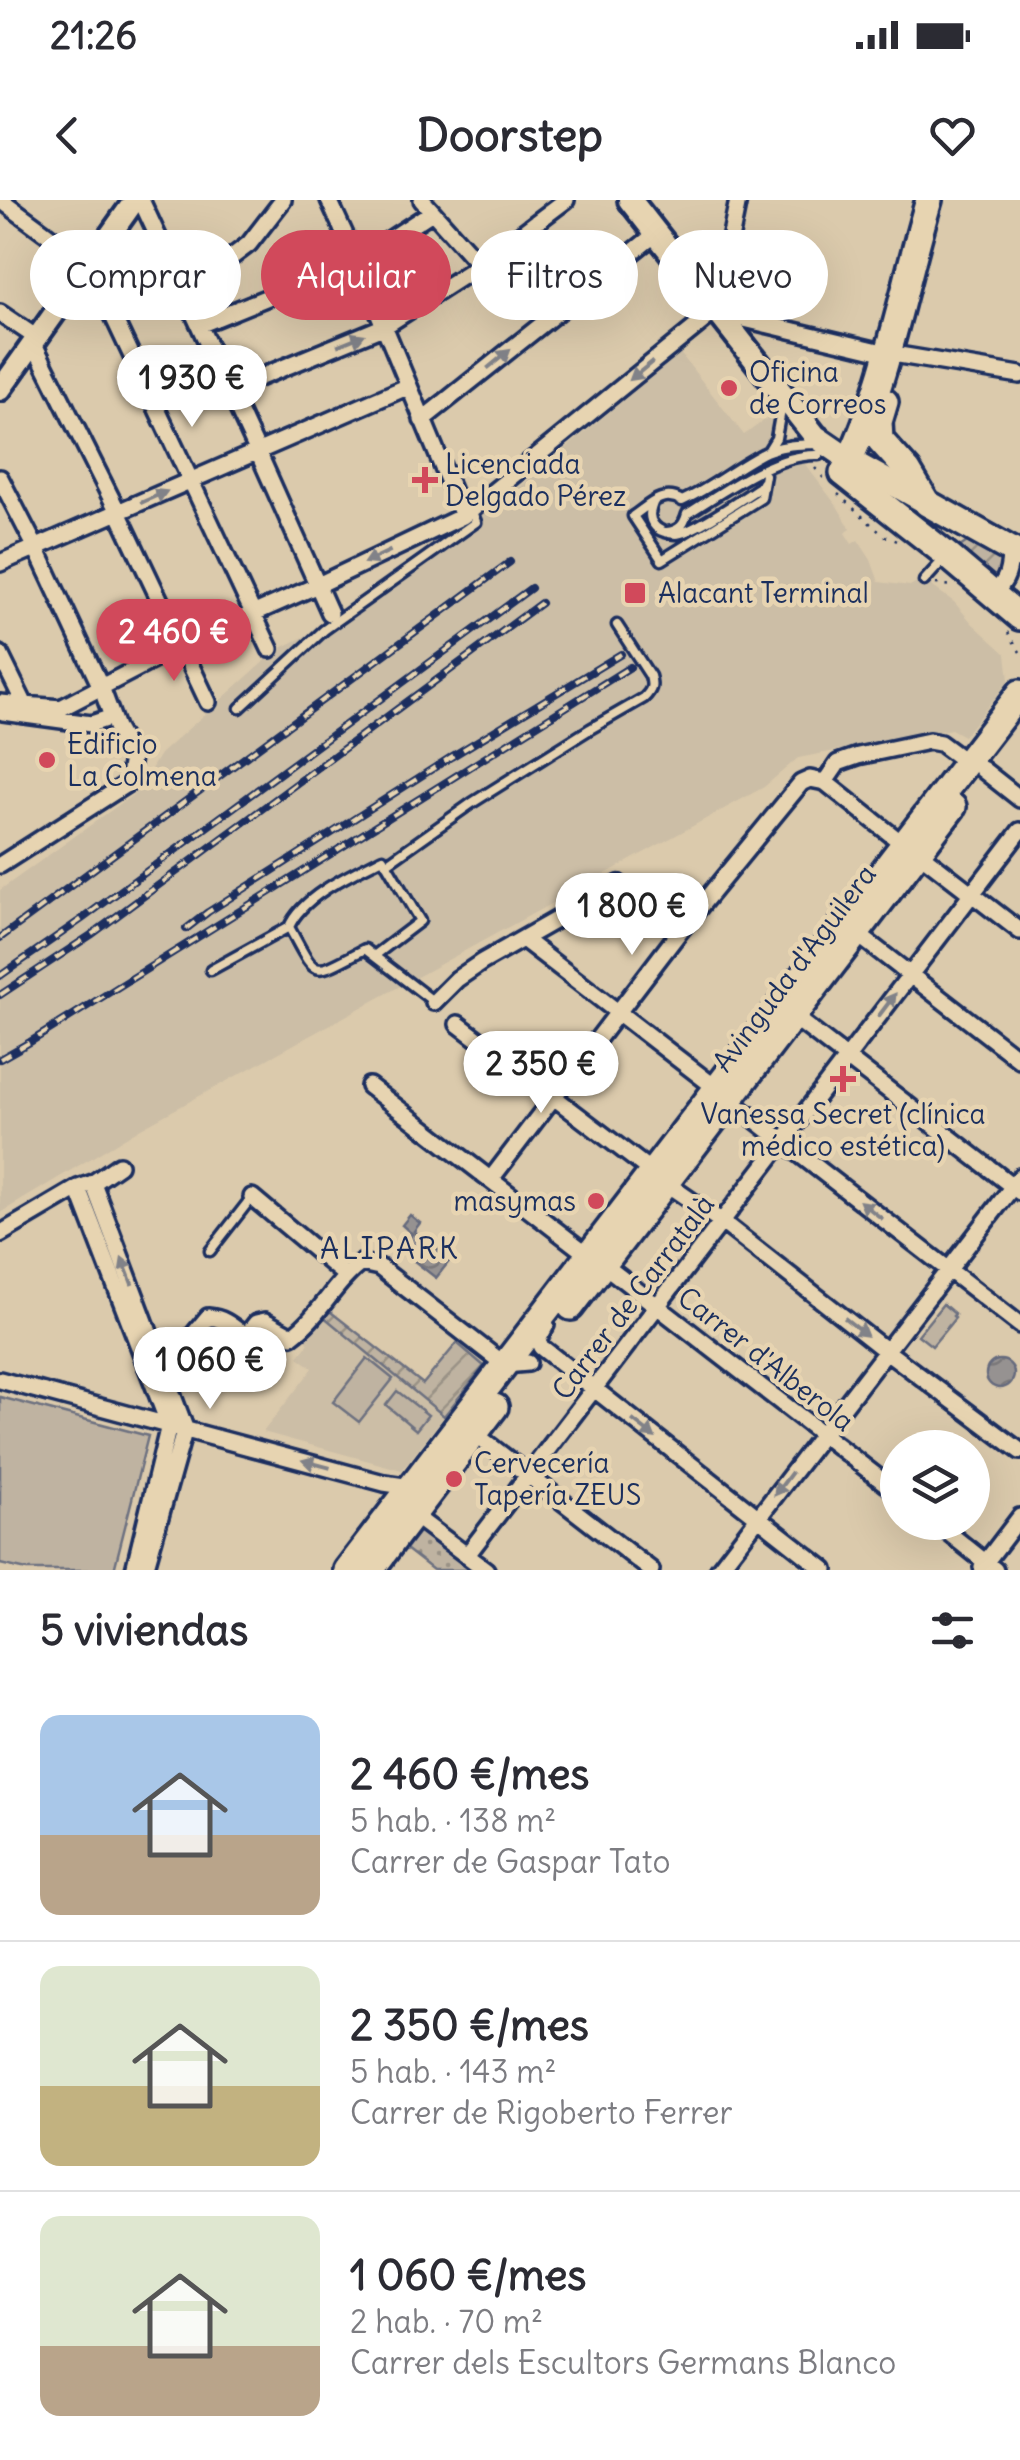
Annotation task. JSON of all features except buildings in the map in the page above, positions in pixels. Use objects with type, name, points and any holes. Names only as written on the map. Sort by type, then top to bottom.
[{"type":"main road","points":[[616,200],[658,251]]},
{"type":"main road","points":[[630,200],[658,238]]},
{"type":"main road","points":[[927,503],[908,471],[885,448],[878,432],[928,200]]},
{"type":"main road","points":[[846,466],[893,353],[943,200]]},
{"type":"main road","points":[[719,320],[781,410],[817,448],[955,546],[1014,625]]},
{"type":"main road","points":[[720,320],[802,422],[817,448]]},
{"type":"main road","points":[[846,466],[927,503],[1015,552]]},
{"type":"main road","name":"Avinguda d'Aguilera","points":[[371,1570],[474,1434],[596,1260],[974,766],[1020,694]]},
{"type":"main road","name":"Avinguda d'Aguilera","points":[[974,766],[1020,720]]},
{"type":"main road","name":"Avinguda d'Aguilera","points":[[724,1094],[794,1017],[845,934]]},
{"type":"main road","name":"Avinguda d'Aguilera","points":[[348,1570],[411,1488],[525,1358],[596,1260],[630,1201],[659,1178]]},
{"type":"street","points":[[1,200],[42,230]]},
{"type":"street","points":[[115,230],[138,200],[153,230]]},
{"type":"street","points":[[241,251],[283,200]]},
{"type":"street","points":[[330,200],[343,230]]},
{"type":"street","points":[[526,230],[566,200]]},
{"type":"street","points":[[732,230],[738,200]]},
{"type":"street","points":[[396,230],[427,206],[471,255]]},
{"type":"street","points":[[422,420],[648,240]]},
{"type":"street","points":[[229,390],[385,326],[471,271]]},
{"type":"street","points":[[199,325],[261,300]]},
{"type":"street","points":[[0,312],[36,341],[208,702]]},
{"type":"street","points":[[0,390],[51,320]]},
{"type":"street","points":[[115,320],[270,649]]},
{"type":"street","points":[[197,320],[330,613]]},
{"type":"street","points":[[382,320],[422,420],[467,513]]},
{"type":"street","points":[[0,702],[61,708],[180,646],[467,513],[705,320]]},
{"type":"street","points":[[745,320],[893,353],[1020,375]]},
{"type":"street","points":[[0,563],[408,386]]},
{"type":"street","points":[[0,478],[132,756],[128,783],[0,865]]},
{"type":"street","points":[[955,546],[987,534]]},
{"type":"street","points":[[992,594],[1002,587],[1015,552]]},
{"type":"street","points":[[0,654],[25,704]]},
{"type":"street","points":[[0,711],[91,724],[112,717]]},
{"type":"street","points":[[491,1179],[680,931],[801,783],[817,780],[838,763],[858,756],[929,741],[940,743],[1020,798]]},
{"type":"street","points":[[817,780],[1020,931]]},
{"type":"street","name":"Carrer de Carratalà","points":[[467,1555],[1020,832]]},
{"type":"street","points":[[434,1002],[482,962],[619,884],[680,931]]},
{"type":"street","points":[[845,934],[911,974],[1020,1060]]},
{"type":"street","points":[[522,939],[1020,1324]]},
{"type":"street","points":[[718,1570],[948,1269],[1018,1185],[794,1017]]},
{"type":"street","points":[[458,1024],[1020,1451]]},
{"type":"street","name":"Carrer d'Alberola","points":[[369,1086],[880,1479]]},
{"type":"street","points":[[0,1234],[119,1165]]},
{"type":"street","points":[[86,1185],[162,1364],[177,1426],[145,1570]]},
{"type":"street","points":[[86,1185],[177,1426],[134,1570]]},
{"type":"street","points":[[252,1197],[345,1275]]},
{"type":"street","points":[[162,1364],[174,1359],[208,1317],[218,1317],[241,1333],[265,1321],[292,1336],[345,1275],[361,1263],[379,1267],[525,1358],[594,1390],[824,1570]]},
{"type":"street","points":[[0,1380],[411,1488]]},
{"type":"street","points":[[474,1434],[651,1570]]},
{"type":"street","points":[[414,1514],[486,1570]]},
{"type":"street","points":[[955,1540],[987,1568],[1020,1516]]},
{"type":"lane","points":[[682,501],[768,451],[776,438],[781,410]]},
{"type":"lane","points":[[768,451],[817,448]]},
{"type":"lane","points":[[668,532],[680,529],[687,514],[742,480],[817,448]]},
{"type":"lane","points":[[653,503],[653,524],[678,535],[760,487],[777,464]]},
{"type":"lane","points":[[687,514],[682,501],[670,495],[633,516],[662,560],[762,498],[765,476]]},
{"type":"lane","points":[[240,708],[324,630],[476,522],[467,513]]},
{"type":"lane","points":[[926,579],[955,546]]},
{"type":"lane","points":[[386,864],[472,803],[651,691],[650,676],[617,625]]},
{"type":"lane","points":[[374,956],[420,921],[383,858],[319,893],[291,920],[289,927],[310,967],[327,968],[365,949],[374,956],[434,1002]]},
{"type":"lane","points":[[211,970],[289,927]]},
{"type":"lane","points":[[210,1250],[252,1197]]},
{"type":"path","points":[[926,579],[955,587]]},
{"type":"path","points":[[1014,625],[1020,652]]},
{"type":"shaded area","points":[[680,353],[744,435],[769,417],[837,506],[851,529],[845,533],[852,544],[858,540],[879,582],[910,586],[922,579],[954,602],[1006,654],[1009,680],[964,736],[951,729],[798,758],[764,787],[141,1128],[0,1213],[0,890],[138,791],[160,754],[277,650],[310,634],[516,490]]},
{"type":"shaded area","points":[[967,542],[1005,561],[999,582],[957,549]]},
{"type":"shaded area","points":[[943,1304],[955,1318],[932,1346],[918,1335]]},
{"type":"shaded area","points":[[327,1309],[423,1384],[457,1343],[484,1366],[444,1416],[323,1316]]},
{"type":"shaded area","points":[[323,1316],[444,1416],[402,1470],[263,1432],[313,1368],[298,1357],[309,1343],[307,1333]]},
{"type":"shaded area","points":[[367,1358],[393,1379],[359,1422],[333,1402]]},
{"type":"shaded area","points":[[397,1391],[428,1415],[416,1430],[386,1405]]},
{"type":"shaded area","points":[[0,1397],[148,1436],[114,1570],[27,1570],[0,1564]]},
{"type":"shaded area","points":[[421,1529],[472,1570],[433,1570],[406,1549]]},
{"type":"water","points":[[410,1215],[420,1223],[414,1231],[451,1259],[436,1278],[399,1249],[412,1234],[402,1225]]},
{"type":"water","points":[[1000,1360],[1010,1364],[1014,1374],[1010,1384],[1000,1388],[990,1384],[986,1374],[990,1364]]},
{"type":"railway","points":[[0,938],[510,562]]},
{"type":"railway","points":[[0,976],[531,588]]},
{"type":"railway","points":[[0,995],[91,935],[541,603]]},
{"type":"railway","points":[[186,929],[451,757],[621,654]]},
{"type":"railway","points":[[0,1059],[630,667]]},
{"type":"place","name":"Oficina de Correos","points":[[729,388]]},
{"type":"place","name":"Licenciada Delgado Pérez","points":[[425,480]]},
{"type":"place","name":"Alacant Terminal","points":[[635,593]]},
{"type":"place","name":"Edificio La Colmena","points":[[47,760]]},
{"type":"place","name":"Vanessa Secret (clínica médico estética)","points":[[843,1079]]},
{"type":"place","name":"masymas","points":[[596,1201]]},
{"type":"place","name":"Cervecería Tapería ZEUS","points":[[454,1479]]},
{"type":"district","name":"ALIPARK","points":[[390,1249]]}]
